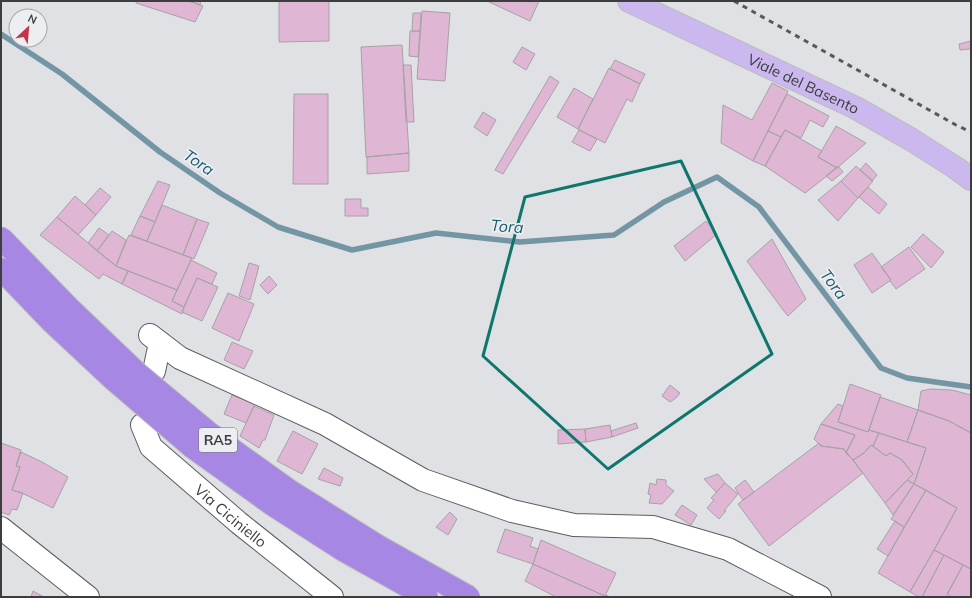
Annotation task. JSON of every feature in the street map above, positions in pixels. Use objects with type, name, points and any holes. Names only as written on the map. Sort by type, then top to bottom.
[{"type":"highway","name":"RA5","points":[[1,238],[75,315],[138,374],[209,433],[290,491],[378,546],[468,597]]},
{"type":"highway","name":"RA5","points":[[1,269],[52,322],[109,375],[191,446],[273,505],[343,550],[427,597]]},
{"type":"main road","name":"Viale del Basento","points":[[629,1],[856,108],[912,140],[971,179]]},
{"type":"street","points":[[154,371],[155,340],[180,358],[325,424],[423,480],[512,511],[574,525],[653,527],[728,549],[820,597]]},
{"type":"street","name":"Via Ciciniello","points":[[142,425],[151,447],[239,523],[332,597]]},
{"type":"street","points":[[1,528],[88,597]]},
{"type":"highlighted area","points":[[681,161],[772,354],[608,469],[483,356],[525,197]]},
{"type":"building","points":[[136,1],[189,1],[203,6],[195,22],[136,3]]},
{"type":"building","points":[[189,1],[201,1],[200,5]]},
{"type":"building","points":[[279,1],[329,1],[329,41],[279,42]]},
{"type":"building","points":[[487,1],[539,1],[530,21]]},
{"type":"building","points":[[422,11],[450,13],[445,81],[417,79]]},
{"type":"building","points":[[413,13],[421,13],[420,31],[412,31]]},
{"type":"building","points":[[410,31],[420,31],[418,57],[409,56]]},
{"type":"building","points":[[971,41],[971,49],[960,50],[959,44]]},
{"type":"building","points":[[402,45],[409,153],[366,157],[361,47]]},
{"type":"building","points":[[522,47],[535,54],[526,70],[513,62]]},
{"type":"building","points":[[615,60],[645,74],[640,84],[610,69]]},
{"type":"building","points":[[403,65],[411,65],[414,122],[406,122]]},
{"type":"building","points":[[609,68],[640,84],[632,102],[627,99],[605,143],[578,129]]},
{"type":"building","points":[[550,76],[559,82],[503,174],[495,170]]},
{"type":"building","points":[[772,83],[788,91],[753,161],[721,143],[723,105],[752,120]]},
{"type":"building","points":[[574,88],[593,99],[578,129],[557,117]]},
{"type":"building","points":[[294,94],[328,94],[328,184],[293,184]]},
{"type":"building","points":[[787,94],[829,116],[823,127],[810,120],[801,138],[785,130],[781,137],[768,131]]},
{"type":"building","points":[[483,112],[496,120],[487,136],[474,127]]},
{"type":"building","points":[[836,126],[866,143],[837,168],[818,157]]},
{"type":"building","points":[[579,130],[597,139],[590,151],[572,142]]},
{"type":"building","points":[[785,130],[822,151],[818,157],[837,168],[805,193],[765,166]]},
{"type":"building","points":[[768,131],[781,137],[765,166],[753,161]]},
{"type":"building","points":[[409,153],[409,171],[367,174],[367,157]]},
{"type":"building","points":[[866,163],[877,175],[872,181],[860,170]]},
{"type":"building","points":[[838,166],[843,172],[832,181],[826,176]]},
{"type":"building","points":[[856,166],[873,181],[858,198],[841,181]]},
{"type":"building","points":[[158,181],[170,185],[155,222],[140,216]]},
{"type":"building","points":[[841,181],[858,198],[838,221],[818,200]]},
{"type":"building","points":[[868,187],[887,204],[879,214],[859,197]]},
{"type":"building","points":[[100,188],[111,197],[96,215],[85,205]]},
{"type":"building","points":[[75,196],[96,215],[78,235],[57,217]]},
{"type":"building","points":[[345,199],[361,199],[361,208],[368,208],[368,216],[345,216]]},
{"type":"building","points":[[162,205],[197,219],[183,255],[147,241]]},
{"type":"building","points":[[140,216],[155,222],[147,241],[131,235]]},
{"type":"building","points":[[57,217],[116,266],[128,271],[122,284],[103,274],[99,279],[40,235]]},
{"type":"building","points":[[197,219],[209,223],[194,259],[183,255]]},
{"type":"building","points":[[706,221],[717,234],[685,261],[674,246]]},
{"type":"building","points":[[99,228],[109,235],[97,251],[88,243]]},
{"type":"building","points":[[112,231],[126,240],[116,266],[97,251]]},
{"type":"building","points":[[923,234],[944,252],[931,268],[911,247]]},
{"type":"building","points":[[129,235],[192,258],[177,290],[116,266]]},
{"type":"building","points":[[772,239],[806,299],[788,316],[747,261]]},
{"type":"building","points":[[909,247],[925,269],[896,289],[881,267]]},
{"type":"building","points":[[872,253],[891,280],[872,293],[854,265]]},
{"type":"building","points":[[191,260],[217,273],[212,284],[197,278],[184,307],[172,301]]},
{"type":"building","points":[[249,263],[259,266],[250,300],[239,296]]},
{"type":"building","points":[[128,271],[177,290],[172,301],[184,307],[182,314],[122,284]]},
{"type":"building","points":[[269,276],[277,285],[268,294],[260,285]]},
{"type":"building","points":[[197,278],[218,287],[202,321],[182,312]]},
{"type":"building","points":[[228,293],[254,304],[239,341],[212,328]]},
{"type":"building","points":[[232,342],[253,351],[244,369],[224,360]]},
{"type":"building","points":[[850,384],[881,395],[868,432],[838,422]]},
{"type":"building","points":[[670,385],[680,393],[670,402],[662,396]]},
{"type":"building","points":[[931,389],[952,390],[971,395],[971,433],[949,421],[918,410],[921,391]]},
{"type":"building","points":[[232,395],[255,404],[246,423],[224,414]]},
{"type":"building","points":[[880,397],[918,410],[907,442],[869,430]]},
{"type":"building","points":[[838,404],[843,406],[838,422],[868,432],[869,430],[879,433],[873,446],[871,445],[864,453],[853,460],[846,453],[855,435],[821,424]]},
{"type":"building","points":[[254,406],[274,415],[265,440],[263,440],[259,448],[240,436]]},
{"type":"building","points":[[918,410],[949,421],[971,433],[971,569],[934,550],[957,508],[914,484],[926,448],[907,442]]},
{"type":"building","points":[[636,423],[638,428],[612,437],[611,431]]},
{"type":"building","points":[[821,424],[855,435],[846,453],[844,449],[821,446],[814,439]]},
{"type":"building","points":[[610,425],[612,437],[586,442],[585,429]]},
{"type":"building","points":[[585,429],[586,442],[558,444],[558,430]]},
{"type":"building","points":[[293,431],[318,444],[302,474],[277,461]]},
{"type":"building","points":[[879,433],[926,448],[914,484],[907,480],[913,474],[902,460],[890,453],[886,456],[873,446]]},
{"type":"building","points":[[1,443],[21,450],[16,466],[20,467],[12,490],[23,493],[17,510],[12,509],[9,515],[1,512]]},
{"type":"building","points":[[819,443],[821,446],[844,449],[863,473],[769,546],[738,504]]},
{"type":"building","points":[[871,445],[886,456],[890,453],[902,460],[913,474],[885,503],[853,460],[864,453]]},
{"type":"building","points":[[21,452],[68,477],[53,508],[12,490],[20,467],[16,466]]},
{"type":"building","points":[[324,468],[343,478],[340,486],[318,479]]},
{"type":"building","points":[[718,474],[725,483],[716,492],[704,479]]},
{"type":"building","points":[[657,479],[666,480],[666,485],[674,491],[662,504],[649,503],[651,495],[648,494],[650,483],[656,485]]},
{"type":"building","points":[[745,480],[754,492],[743,500],[735,488]]},
{"type":"building","points":[[907,480],[914,484],[893,515],[885,503]]},
{"type":"building","points":[[725,483],[738,494],[719,519],[707,508],[714,500],[711,498]]},
{"type":"building","points":[[914,484],[926,490],[904,527],[891,519]]},
{"type":"building","points":[[926,490],[957,508],[910,592],[878,573]]},
{"type":"building","points":[[682,505],[697,515],[691,525],[675,515]]},
{"type":"building","points":[[450,512],[457,519],[448,535],[436,527]]},
{"type":"building","points":[[895,521],[904,527],[888,556],[877,549]]},
{"type":"building","points":[[505,529],[533,538],[530,546],[538,549],[533,564],[497,552]]},
{"type":"building","points":[[541,540],[616,573],[605,596],[533,564]]},
{"type":"building","points":[[934,550],[944,555],[922,597],[919,597],[910,592]]},
{"type":"building","points":[[944,555],[963,565],[946,597],[922,597]]},
{"type":"building","points":[[533,564],[610,597],[556,597],[525,581]]},
{"type":"building","points":[[963,565],[971,569],[971,597],[952,597],[947,594]]},
{"type":"building","points":[[33,591],[44,597],[31,597]]},
{"type":"waterway","name":"Tora","points":[[1,34],[62,74],[160,152],[220,193],[278,227],[352,250],[436,233],[520,242],[614,235],[664,202],[717,177],[759,207],[881,368],[907,378],[971,387]]},
{"type":"railway","points":[[734,1],[971,132]]}]
